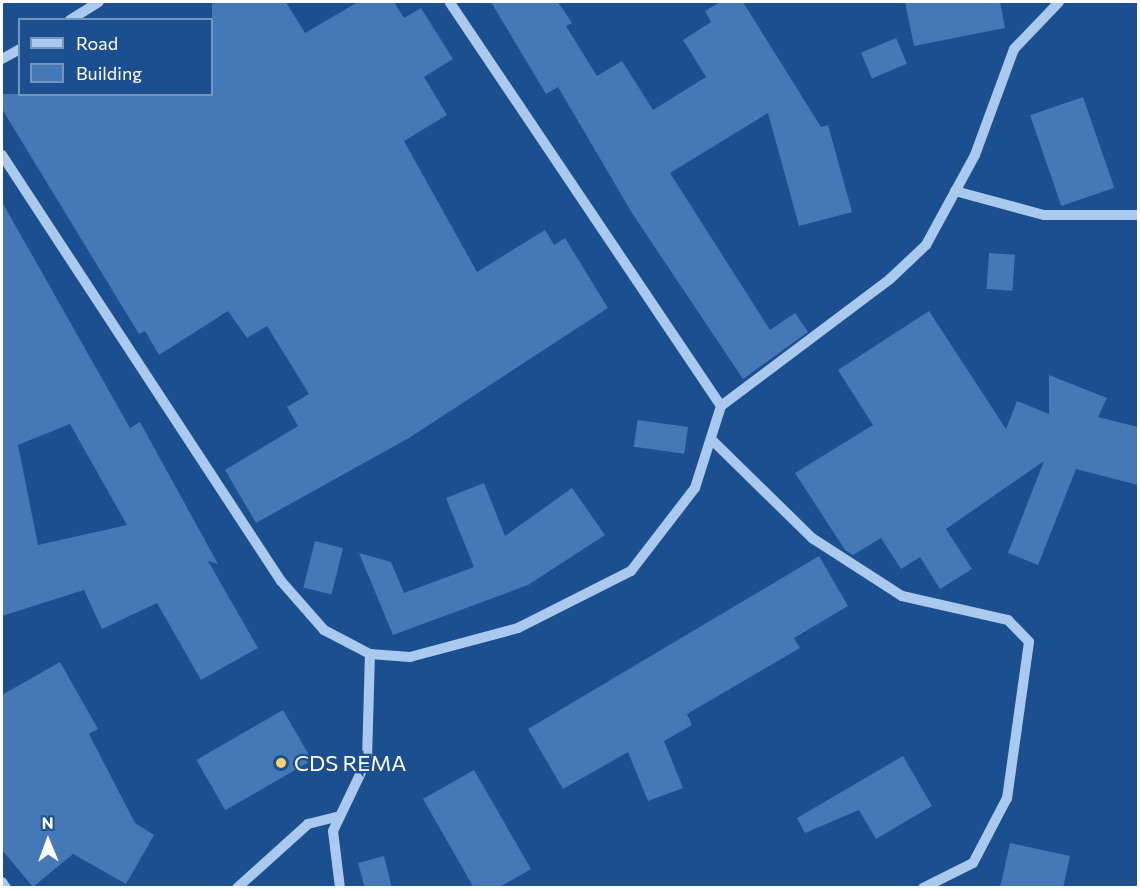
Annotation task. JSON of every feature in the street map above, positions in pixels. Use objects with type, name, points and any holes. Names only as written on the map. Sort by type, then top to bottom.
[{"type":"street","points":[[73,18],[99,2]]},
{"type":"street","points":[[450,2],[721,406]]},
{"type":"street","points":[[2,155],[281,581],[324,630],[370,654],[410,657],[466,645],[518,628],[631,571],[695,488],[713,441],[721,406],[890,279],[926,245],[975,154],[1014,49],[1058,2]]},
{"type":"street","points":[[2,59],[18,50]]},
{"type":"street","points":[[955,191],[1044,215],[1138,215]]},
{"type":"street","points":[[713,441],[812,538],[902,596],[1008,620],[1029,642],[1007,798],[973,863],[922,888]]},
{"type":"street","points":[[340,888],[332,847],[340,816],[368,760],[370,654]]},
{"type":"street","points":[[237,888],[308,824],[340,816]]},
{"type":"street","points":[[2,882],[6,888]]},
{"type":"building","points":[[212,2],[286,2],[305,33],[358,2],[394,2],[404,18],[421,8],[453,59],[424,77],[447,115],[404,141],[477,272],[545,230],[554,245],[565,238],[608,308],[409,438],[256,523],[225,470],[298,426],[287,407],[309,394],[267,326],[247,338],[228,311],[159,355],[145,331],[139,334],[2,109],[2,94],[18,94],[18,96],[213,96]]},
{"type":"building","points":[[491,2],[558,2],[572,23],[566,26],[597,76],[622,61],[653,110],[706,77],[683,40],[711,22],[705,11],[720,2],[743,2],[821,127],[828,125],[852,212],[799,226],[768,113],[670,173],[770,330],[795,313],[808,332],[743,379],[632,213],[558,87],[546,94]]},
{"type":"building","points":[[905,2],[1000,2],[1005,28],[914,46]]},
{"type":"building","points":[[896,38],[907,64],[872,79],[861,53]]},
{"type":"building","points":[[1083,97],[1114,188],[1061,206],[1030,115]]},
{"type":"building","points":[[2,202],[130,428],[140,422],[218,564],[208,561],[258,648],[201,680],[157,603],[102,629],[84,590],[2,616]],"holes":[[[70,424],[127,525],[38,545],[18,445]]]},
{"type":"building","points":[[989,253],[1015,255],[1012,291],[986,289]]},
{"type":"building","points":[[929,311],[1006,429],[1017,401],[1049,414],[1049,375],[1107,398],[1098,417],[1138,427],[1138,485],[1076,469],[1038,565],[1008,553],[1044,461],[946,529],[972,569],[940,589],[920,557],[901,569],[881,538],[853,555],[845,550],[795,473],[873,425],[838,370]]},
{"type":"building","points":[[637,420],[688,427],[684,454],[634,447]]},
{"type":"building","points":[[484,483],[505,536],[572,488],[605,535],[528,585],[393,635],[359,553],[391,562],[404,593],[474,567],[446,498]]},
{"type":"building","points":[[315,541],[343,548],[332,595],[303,588]]},
{"type":"building","points":[[819,556],[848,606],[794,638],[800,648],[687,714],[692,725],[664,741],[683,788],[648,801],[628,752],[563,789],[528,729]]},
{"type":"building","points":[[60,662],[98,729],[89,734],[135,823],[154,835],[126,884],[73,854],[33,887],[2,850],[2,695]]},
{"type":"building","name":"CDS REMA","points":[[283,710],[312,760],[225,810],[196,760]]},
{"type":"building","points":[[903,756],[932,806],[876,839],[859,810],[805,833],[797,818]]},
{"type":"building","points":[[474,770],[531,869],[498,888],[474,888],[423,799]]},
{"type":"building","points":[[1010,843],[1070,856],[1063,888],[1000,888]]},
{"type":"building","points":[[384,856],[392,888],[365,888],[358,863]]},
{"type":"place","name":"CDS REMA","points":[[281,763]]}]
